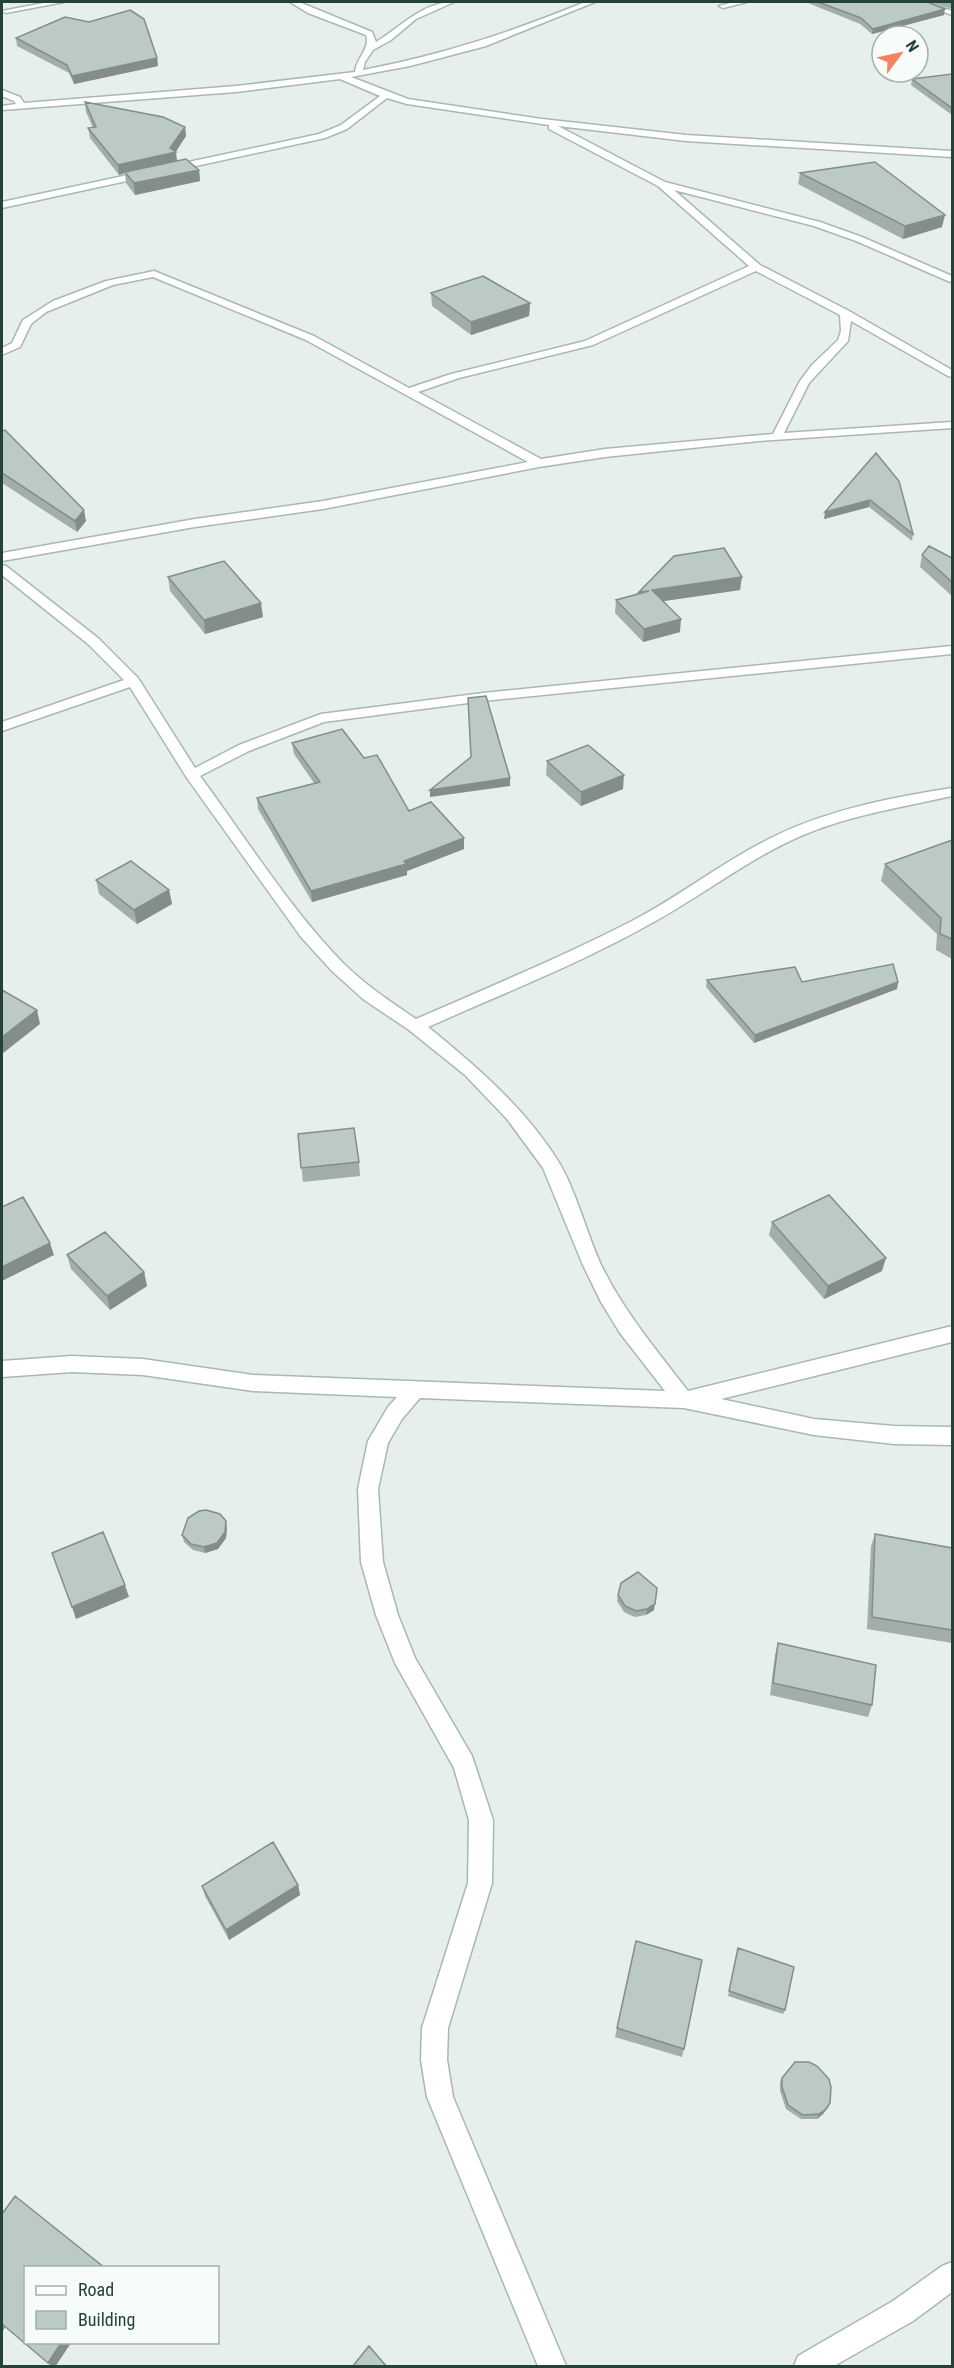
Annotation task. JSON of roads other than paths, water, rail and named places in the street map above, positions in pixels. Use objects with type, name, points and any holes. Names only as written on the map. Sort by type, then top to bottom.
[{"type":"street","points":[[4,11],[38,2]]},
{"type":"street","points":[[4,11],[60,2]]},
{"type":"street","points":[[294,2],[361,30],[372,38],[371,48]]},
{"type":"street","points":[[358,73],[361,58],[371,48],[413,17],[450,2]]},
{"type":"street","points":[[2,108],[227,90],[358,73],[468,49],[502,38],[591,2]]},
{"type":"street","points":[[723,6],[743,2]]},
{"type":"street","points":[[920,2],[952,13]]},
{"type":"street","points":[[341,76],[386,95],[435,106],[542,122],[733,141],[952,153]]},
{"type":"street","points":[[2,93],[17,99],[21,106]]},
{"type":"street","points":[[2,205],[322,136],[344,127],[386,95]]},
{"type":"street","points":[[542,122],[661,184],[817,224],[859,239],[952,279]]},
{"type":"street","points":[[661,184],[756,267],[952,374]]},
{"type":"street","points":[[410,391],[455,376],[589,343],[756,267]]},
{"type":"street","points":[[2,352],[17,346],[21,341],[22,327],[31,317],[45,309],[129,276],[154,274],[285,326],[410,391],[539,463]]},
{"type":"street","points":[[777,437],[788,410],[808,377],[842,342],[846,326],[844,313]]},
{"type":"street","points":[[2,557],[195,523],[322,505],[539,463],[684,444],[952,425]]},
{"type":"street","points":[[2,569],[93,641],[133,681],[192,775],[307,933],[338,967],[369,995],[415,1026],[471,1071],[513,1115],[551,1165],[592,1265],[608,1297],[627,1328],[684,1400]]},
{"type":"street","points":[[192,775],[244,748],[321,718],[483,697],[952,650]]},
{"type":"street","points":[[2,727],[133,681]]},
{"type":"street","points":[[415,1026],[598,944],[671,906],[768,845],[799,831],[867,811],[952,792]]},
{"type":"street","points":[[684,1400],[952,1334]]},
{"type":"street","points":[[2,1370],[72,1364],[143,1367],[253,1383],[684,1400],[814,1427],[894,1435],[952,1436]]},
{"type":"street","points":[[414,1391],[395,1413],[378,1441],[368,1489],[372,1562],[387,1615],[406,1663],[464,1764],[481,1820],[480,1883],[435,2028],[434,2060],[440,2097],[552,2367]]},
{"type":"street","points":[[808,2367],[903,2311],[952,2276]]}]
